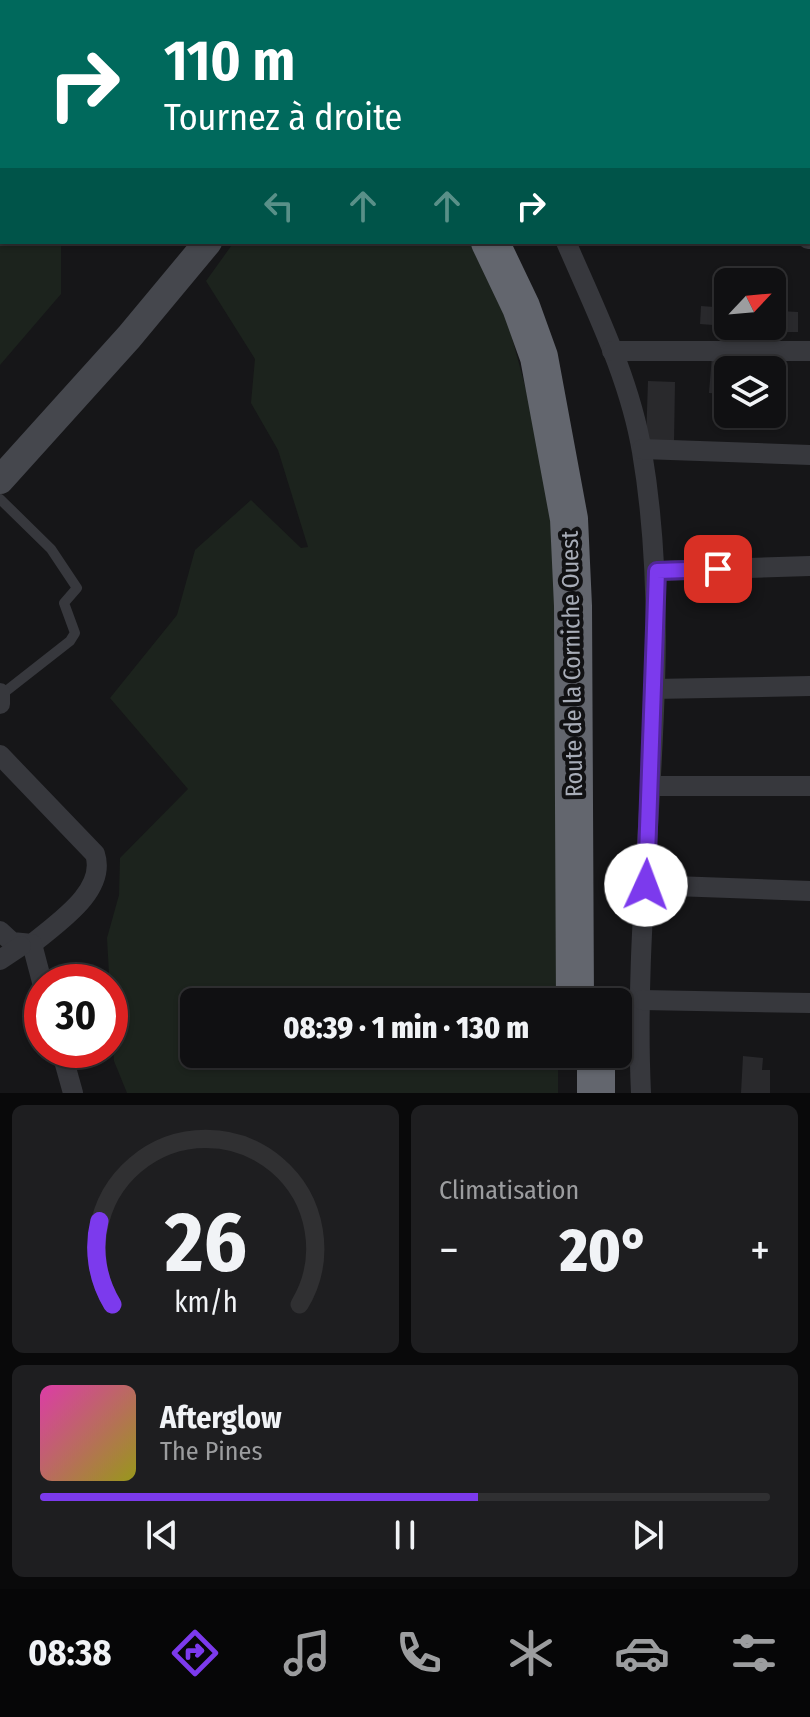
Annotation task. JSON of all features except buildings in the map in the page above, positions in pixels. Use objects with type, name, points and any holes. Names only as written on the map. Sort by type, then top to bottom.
[{"type":"highway","name":"Route de la Corniche Ouest","points":[[491,244],[521,307],[539,357],[569,519],[573,606],[575,988]]},
{"type":"highway","name":"Route de la Corniche Ouest","points":[[513,244],[558,356],[578,442],[593,537],[596,988]]},
{"type":"highway","points":[[575,1068],[575,1093]]},
{"type":"highway","points":[[596,1068],[596,1093]]},
{"type":"main road","points":[[0,480],[129,337],[206,244]]},
{"type":"street","points":[[567,244],[612,351],[642,449],[657,571],[641,1093]]},
{"type":"street","points":[[612,351],[810,351]]},
{"type":"street","points":[[642,449],[810,455]]},
{"type":"street","points":[[657,571],[810,566]]},
{"type":"street","points":[[653,689],[810,686]]},
{"type":"street","points":[[0,694],[0,704]]},
{"type":"street","points":[[0,755],[95,854],[100,869],[95,882],[65,917],[0,960]]},
{"type":"street","points":[[650,786],[810,786]]},
{"type":"street","points":[[646,885],[810,891]]},
{"type":"street","points":[[0,931],[26,945],[34,964]]},
{"type":"street","points":[[642,1000],[810,1003]]},
{"type":"street","points":[[66,1068],[73,1093]]},
{"type":"lane","points":[[0,499],[51,549],[77,584],[64,603],[75,633],[70,641],[0,694]]},
{"type":"shaded area","points":[[0,244],[61,244],[61,294],[0,365]]},
{"type":"shaded area","points":[[233,244],[472,244],[507,319],[542,449],[559,573],[558,988],[180,988],[180,1068],[558,1068],[558,1093],[127,1093],[117,1068],[128,1068],[128,964],[108,964],[107,938],[119,895],[120,858],[188,789],[110,698],[177,615],[195,550],[251,500],[301,548],[308,547],[278,450],[251,403],[255,359],[206,281]]},
{"type":"route","points":[[646,885],[657,571],[718,569]]}]
